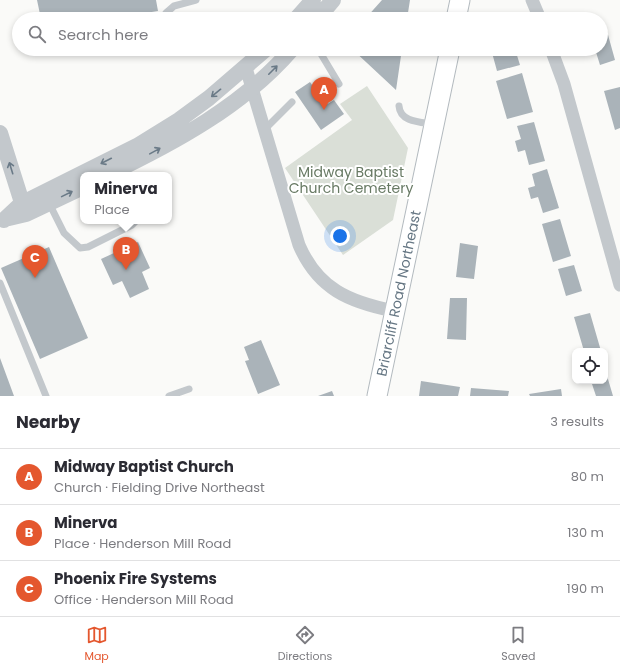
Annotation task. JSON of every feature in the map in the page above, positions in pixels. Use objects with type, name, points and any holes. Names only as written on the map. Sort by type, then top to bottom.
[{"type":"main road","points":[[457,12],[460,0]]},
{"type":"main road","name":"Briarcliff Road Northeast","points":[[377,396],[449,56]]},
{"type":"street","points":[[302,12],[313,0]]},
{"type":"street","points":[[325,12],[332,0]]},
{"type":"street","points":[[536,1],[538,12]]},
{"type":"street","points":[[89,172],[179,120],[246,68],[259,56]]},
{"type":"street","points":[[127,170],[220,113],[252,89],[286,56]]},
{"type":"street","points":[[554,56],[564,84],[620,285]]},
{"type":"street","points":[[246,68],[299,245],[307,262],[316,276],[330,288],[379,308],[394,311]]},
{"type":"street","points":[[0,133],[23,209]]},
{"type":"street","points":[[23,209],[80,177]]},
{"type":"street","points":[[1,216],[49,203],[80,188]]},
{"type":"lane","points":[[167,12],[178,4],[196,0]]},
{"type":"lane","points":[[322,56],[338,84]]},
{"type":"lane","points":[[264,130],[292,102]]},
{"type":"lane","points":[[399,106],[399,113],[404,118],[434,124]]},
{"type":"lane","points":[[49,203],[64,233],[80,248],[88,247],[132,224]]},
{"type":"lane","points":[[0,283],[46,396]]},
{"type":"lane","points":[[169,396],[188,389]]},
{"type":"green space","name":"Midway Baptist Church Cemetery","points":[[367,86],[408,148],[393,220],[343,255],[285,168],[352,120],[340,104]]},
{"type":"building","points":[[37,0],[156,0],[158,11],[152,12],[40,12]]},
{"type":"building","points":[[382,0],[410,0],[408,12],[371,12]]},
{"type":"building","points":[[608,35],[615,60],[600,65],[597,56],[608,56]]},
{"type":"building","points":[[360,56],[401,56],[396,90]]},
{"type":"building","points":[[493,56],[517,56],[520,65],[497,71]]},
{"type":"building","points":[[522,73],[533,112],[507,119],[496,81]]},
{"type":"building","points":[[310,82],[326,105],[334,100],[344,114],[321,130],[295,92]]},
{"type":"building","points":[[620,87],[620,128],[615,130],[604,91]]},
{"type":"building","points":[[534,122],[545,161],[529,165],[525,150],[518,152],[515,141],[521,139],[517,126]]},
{"type":"building","points":[[547,169],[559,208],[543,213],[538,197],[531,199],[528,188],[535,186],[532,174]]},
{"type":"building","points":[[560,219],[571,256],[553,262],[542,224]]},
{"type":"building","points":[[138,242],[150,268],[142,272],[149,289],[130,298],[122,281],[113,285],[101,259]]},
{"type":"building","points":[[460,243],[478,246],[474,279],[456,277]]},
{"type":"building","points":[[49,247],[88,338],[40,359],[1,268]]},
{"type":"building","points":[[574,265],[582,291],[566,296],[558,269]]},
{"type":"building","points":[[450,298],[467,298],[466,340],[447,339]]},
{"type":"building","points":[[590,313],[600,348],[583,348],[574,317]]},
{"type":"building","points":[[261,340],[280,385],[258,394],[245,361],[249,360],[244,347]]},
{"type":"building","points":[[0,358],[14,396],[0,396]]},
{"type":"building","points":[[608,379],[613,396],[596,396],[592,384],[608,384]]},
{"type":"building","points":[[421,381],[460,387],[458,396],[419,396]]},
{"type":"building","points":[[471,388],[509,391],[508,396],[470,396]]},
{"type":"building","points":[[561,389],[562,396],[530,396],[529,394]]},
{"type":"building","points":[[332,391],[334,396],[318,396]]},
{"type":"place","name":"Midway Baptist Church","points":[[324,110]]},
{"type":"place","name":"Minerva","points":[[126,270]]},
{"type":"place","name":"Phoenix Fire Systems","points":[[35,278]]}]
